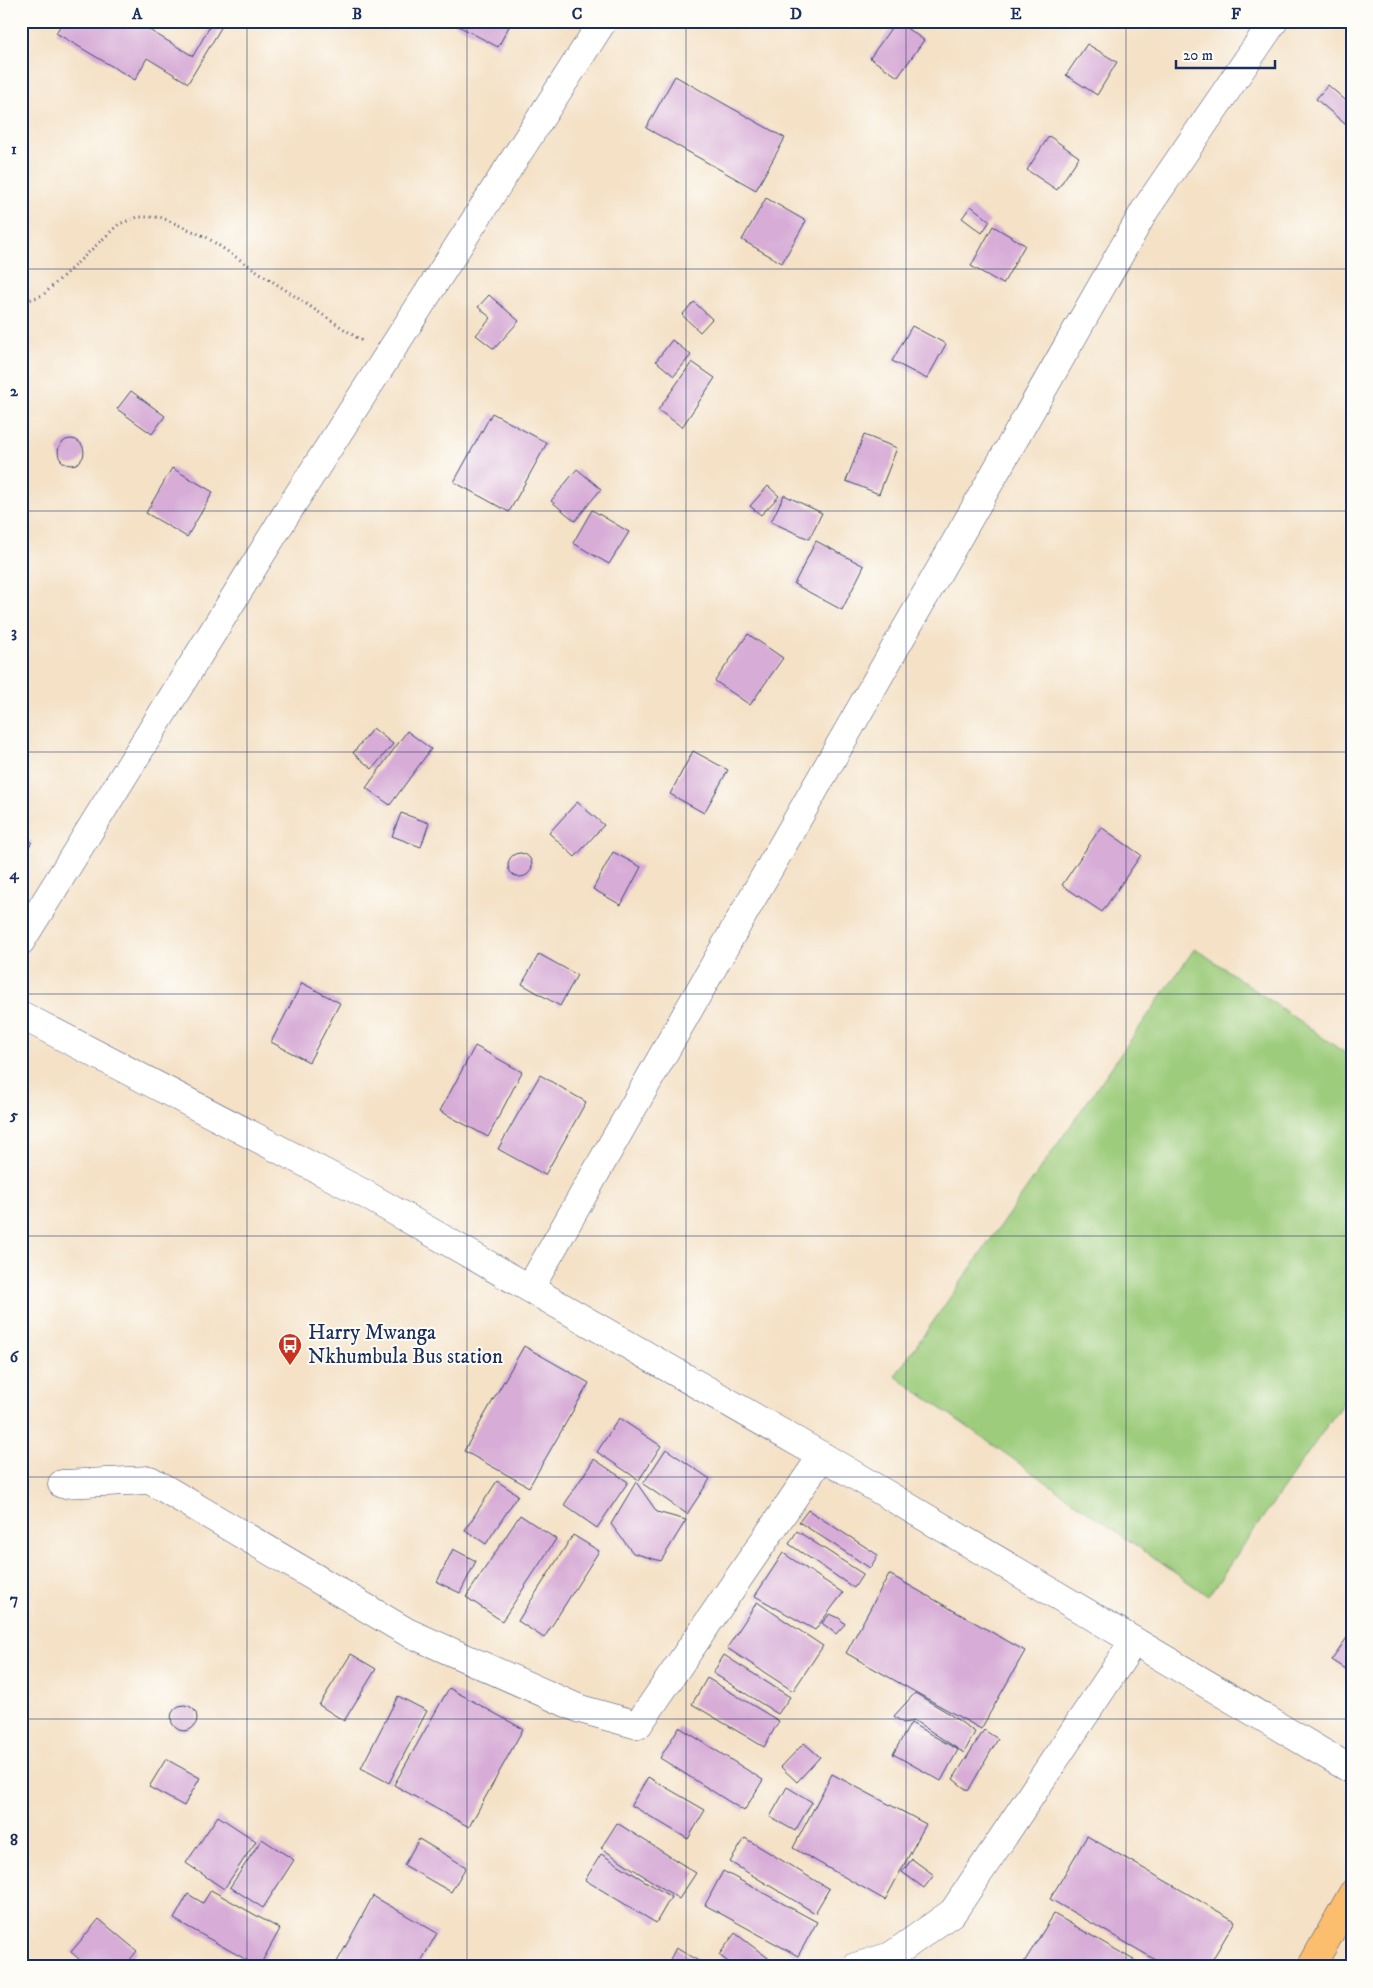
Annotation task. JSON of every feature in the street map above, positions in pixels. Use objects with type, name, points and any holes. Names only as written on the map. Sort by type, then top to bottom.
[{"type":"highway","points":[[1311,1967],[1352,1894]]},
{"type":"street","points":[[21,941],[292,503],[387,359],[603,21]]},
{"type":"street","points":[[530,1288],[1145,210],[1274,21]]},
{"type":"street","points":[[21,1015],[363,1193],[822,1456],[1352,1770]]},
{"type":"street","points":[[62,1484],[150,1480],[407,1632],[580,1710],[638,1725],[822,1456]]},
{"type":"street","points":[[854,1967],[891,1956],[953,1912],[1134,1641]]},
{"type":"path","points":[[21,298],[29,300],[43,295],[119,224],[138,217],[160,217],[206,237],[387,359]]},
{"type":"green space","points":[[1195,948],[1352,1058],[1352,1390],[1208,1596],[895,1376]]},
{"type":"building","points":[[63,21],[134,21],[193,56],[213,21],[225,21],[188,83],[147,58],[135,80],[56,33]]},
{"type":"building","points":[[449,21],[512,21],[498,47]]},
{"type":"building","points":[[896,21],[924,40],[898,77],[870,58]]},
{"type":"building","points":[[1087,44],[1117,62],[1097,95],[1066,75]]},
{"type":"building","points":[[675,76],[785,138],[756,190],[646,128]]},
{"type":"building","points":[[1328,85],[1352,106],[1352,130],[1316,99]]},
{"type":"building","points":[[1049,136],[1079,157],[1057,190],[1027,170]]},
{"type":"building","points":[[766,198],[806,221],[782,263],[742,240]]},
{"type":"building","points":[[971,206],[990,221],[982,233],[962,218]]},
{"type":"building","points":[[993,226],[1025,245],[1003,284],[971,266]]},
{"type":"building","points":[[489,295],[519,321],[494,349],[476,335],[491,318],[478,307]]},
{"type":"building","points":[[694,302],[712,319],[700,332],[682,315]]},
{"type":"building","points":[[912,326],[946,344],[927,379],[892,361]]},
{"type":"building","points":[[672,340],[691,355],[674,376],[656,361]]},
{"type":"building","points":[[692,362],[715,378],[682,427],[658,410]]},
{"type":"building","points":[[131,391],[165,416],[152,434],[117,409]]},
{"type":"building","points":[[492,413],[547,443],[509,512],[454,482]]},
{"type":"building","points":[[864,435],[897,448],[879,494],[846,481]]},
{"type":"building","points":[[71,439],[80,443],[84,452],[80,461],[71,465],[62,461],[58,452],[62,443]]},
{"type":"building","points":[[172,468],[213,492],[187,537],[146,513]]},
{"type":"building","points":[[577,469],[601,489],[575,521],[551,501]]},
{"type":"building","points":[[768,486],[779,496],[761,515],[750,506]]},
{"type":"building","points":[[784,495],[822,513],[809,539],[771,522]]},
{"type":"building","points":[[592,510],[629,532],[609,564],[573,543]]},
{"type":"building","points":[[816,541],[864,566],[842,610],[794,584]]},
{"type":"building","points":[[748,634],[783,658],[750,705],[715,681]]},
{"type":"building","points":[[373,728],[393,744],[372,769],[353,753]]},
{"type":"building","points":[[407,731],[431,749],[390,805],[366,788]]},
{"type":"building","points":[[693,751],[728,770],[704,813],[670,794]]},
{"type":"building","points":[[577,802],[604,825],[575,857],[549,833]]},
{"type":"building","points":[[401,813],[429,823],[421,847],[392,836]]},
{"type":"building","points":[[1101,827],[1141,855],[1102,912],[1062,885]]},
{"type":"building","points":[[21,835],[32,842],[21,858]]},
{"type":"building","points":[[613,852],[641,867],[621,905],[593,889]]},
{"type":"building","points":[[520,853],[529,856],[532,865],[529,874],[520,877],[511,874],[508,865],[511,856]]},
{"type":"building","points":[[539,954],[577,975],[560,1006],[522,984]]},
{"type":"building","points":[[302,983],[340,1003],[309,1062],[271,1042]]},
{"type":"building","points":[[475,1046],[522,1072],[488,1137],[440,1111]]},
{"type":"building","points":[[540,1075],[586,1102],[545,1175],[498,1149]]},
{"type":"building","points":[[524,1346],[589,1383],[529,1487],[464,1451]]},
{"type":"building","points":[[619,1418],[661,1446],[639,1480],[597,1452]]},
{"type":"building","points":[[666,1449],[710,1479],[687,1514],[643,1484]]},
{"type":"building","points":[[594,1459],[628,1482],[597,1528],[564,1505]]},
{"type":"building","points":[[497,1481],[518,1495],[486,1544],[465,1530]]},
{"type":"building","points":[[636,1482],[657,1512],[686,1520],[661,1561],[633,1553],[611,1524]]},
{"type":"building","points":[[808,1510],[878,1555],[870,1568],[799,1522]]},
{"type":"building","points":[[520,1515],[556,1539],[502,1621],[466,1597]]},
{"type":"building","points":[[797,1531],[863,1574],[854,1588],[789,1544]]},
{"type":"building","points":[[573,1535],[599,1551],[544,1638],[518,1621]]},
{"type":"building","points":[[453,1549],[476,1561],[460,1593],[437,1582]]},
{"type":"building","points":[[783,1553],[843,1593],[815,1630],[755,1596]]},
{"type":"building","points":[[889,1574],[1025,1651],[981,1729],[846,1653]]},
{"type":"building","points":[[757,1602],[823,1646],[793,1691],[727,1648]]},
{"type":"building","points":[[830,1614],[839,1618],[845,1624],[836,1634],[822,1623]]},
{"type":"building","points":[[1352,1630],[1352,1673],[1332,1660]]},
{"type":"building","points":[[351,1654],[376,1669],[344,1721],[319,1705]]},
{"type":"building","points":[[724,1655],[790,1697],[778,1714],[713,1673]]},
{"type":"building","points":[[707,1678],[779,1721],[764,1747],[692,1704]]},
{"type":"building","points":[[449,1688],[523,1729],[469,1827],[394,1785]]},
{"type":"building","points":[[915,1693],[975,1732],[964,1753],[915,1721],[903,1723],[894,1716]]},
{"type":"building","points":[[398,1696],[427,1711],[389,1783],[361,1768]]},
{"type":"building","points":[[184,1705],[193,1709],[197,1718],[193,1727],[184,1731],[175,1727],[171,1718],[175,1709]]},
{"type":"building","points":[[911,1723],[958,1750],[941,1781],[893,1754]]},
{"type":"building","points":[[679,1727],[763,1780],[744,1811],[660,1758]]},
{"type":"building","points":[[984,1730],[998,1739],[968,1791],[953,1779]]},
{"type":"building","points":[[804,1743],[820,1757],[797,1782],[781,1767]]},
{"type":"building","points":[[166,1759],[200,1778],[184,1806],[149,1787]]},
{"type":"building","points":[[832,1774],[926,1824],[885,1900],[793,1848]]},
{"type":"building","points":[[648,1777],[705,1810],[688,1839],[631,1805]]},
{"type":"building","points":[[787,1787],[812,1802],[795,1831],[770,1817]]},
{"type":"building","points":[[218,1816],[256,1841],[224,1889],[186,1863]]},
{"type":"building","points":[[617,1823],[696,1873],[679,1899],[601,1848]]},
{"type":"building","points":[[1087,1836],[1235,1921],[1208,1967],[1168,1967],[1050,1899]]},
{"type":"building","points":[[745,1838],[829,1889],[815,1913],[730,1862]]},
{"type":"building","points":[[262,1839],[294,1860],[263,1908],[230,1887]]},
{"type":"building","points":[[419,1839],[466,1867],[451,1892],[404,1865]]},
{"type":"building","points":[[601,1854],[671,1897],[656,1923],[585,1880]]},
{"type":"building","points":[[912,1859],[934,1875],[924,1888],[902,1872]]},
{"type":"building","points":[[723,1871],[817,1922],[798,1956],[705,1905]]},
{"type":"building","points":[[211,1890],[280,1929],[259,1967],[174,1919],[188,1894],[203,1903]]},
{"type":"building","points":[[373,1896],[437,1933],[418,1967],[345,1967],[337,1962]]},
{"type":"building","points":[[1054,1914],[1146,1967],[1021,1967]]},
{"type":"building","points":[[99,1919],[137,1951],[124,1967],[88,1967],[71,1952]]},
{"type":"building","points":[[735,1933],[780,1967],[735,1967],[719,1955]]},
{"type":"building","points":[[676,1948],[709,1967],[666,1967]]},
{"type":"place","name":"Harry Mwanga Nkhumbula Bus station","points":[[290,1366]]}]
